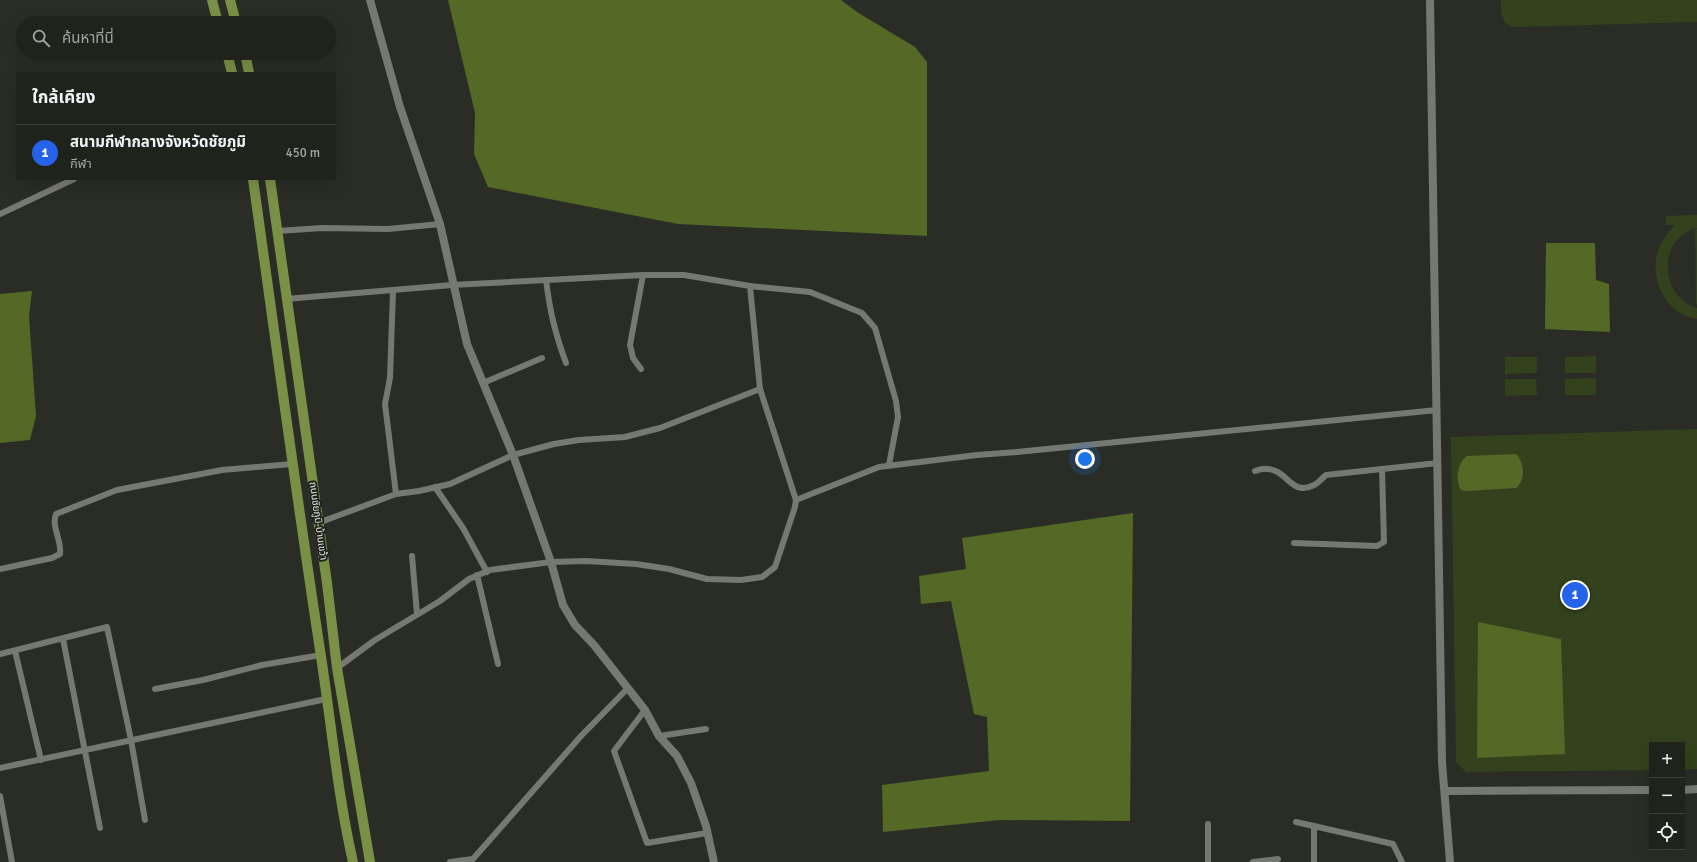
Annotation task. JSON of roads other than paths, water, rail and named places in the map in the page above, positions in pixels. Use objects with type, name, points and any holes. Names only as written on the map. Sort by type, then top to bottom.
[{"type":"main road","points":[[212,0],[216,16]]},
{"type":"main road","points":[[230,0],[234,16]]},
{"type":"main road","points":[[229,60],[232,72]]},
{"type":"main road","points":[[246,60],[249,72]]},
{"type":"main road","name":"ถนนชัยภูมิ-บ้านเขว้า","points":[[253,180],[326,699],[345,828],[353,862]]},
{"type":"main road","name":"ถนนชัยภูมิ-บ้านเขว้า","points":[[270,180],[337,668],[370,862]]},
{"type":"main road","points":[[276,346],[293,342]]},
{"type":"street","points":[[370,0],[400,107],[440,224],[452,285],[467,344],[513,455],[552,562],[563,605],[575,625],[594,644],[645,710],[659,736],[677,756],[691,783],[707,832],[714,862]]},
{"type":"street","points":[[1430,0],[1442,762],[1450,862]]},
{"type":"street","points":[[0,214],[72,180]]},
{"type":"street","points":[[278,231],[322,228],[388,229],[440,224]]},
{"type":"street","points":[[286,299],[452,285],[643,275],[684,275],[750,286],[810,292],[862,313],[875,328],[896,401],[898,417],[889,465]]},
{"type":"street","points":[[641,369],[633,358],[630,345],[643,275]]},
{"type":"street","points":[[546,280],[550,312],[556,336],[566,363]]},
{"type":"street","points":[[337,668],[375,640],[440,601],[469,579],[487,572],[552,562],[586,561],[636,564],[669,569],[707,579],[741,580],[762,577],[775,567],[795,508],[796,500],[760,389],[750,286]]},
{"type":"street","points":[[393,291],[390,378],[385,404],[396,494]]},
{"type":"street","points":[[483,383],[542,358]]},
{"type":"street","points":[[318,523],[396,494],[419,491],[450,484],[513,455],[554,444],[579,440],[625,437],[660,428],[760,389]]},
{"type":"street","points":[[796,500],[866,472],[889,465],[1436,410]]},
{"type":"street","points":[[1255,471],[1268,468],[1279,472],[1295,487],[1306,488],[1316,484],[1326,475],[1438,463]]},
{"type":"street","points":[[0,569],[52,558],[60,554],[62,546],[54,520],[56,514],[117,490],[222,470],[292,464]]},
{"type":"street","points":[[1294,543],[1378,546],[1384,542],[1382,469]]},
{"type":"street","points":[[435,487],[463,528],[487,572]]},
{"type":"street","points":[[412,556],[417,614]]},
{"type":"street","points":[[477,576],[498,664]]},
{"type":"street","points":[[0,654],[107,627],[132,740],[145,820]]},
{"type":"street","points":[[63,639],[100,828]]},
{"type":"street","points":[[15,651],[41,760]]},
{"type":"street","points":[[155,689],[203,680],[262,665],[321,655]]},
{"type":"street","points":[[450,862],[473,859],[581,736],[628,689]]},
{"type":"street","points":[[0,768],[326,699]]},
{"type":"street","points":[[645,710],[614,751],[647,843],[707,832]]},
{"type":"street","points":[[659,736],[706,729]]},
{"type":"street","points":[[1685,790],[1697,789]]},
{"type":"street","points":[[1445,791],[1649,790]]},
{"type":"street","points":[[0,796],[12,862]]},
{"type":"street","points":[[1296,822],[1393,844],[1402,862]]},
{"type":"street","points":[[1208,824],[1208,862]]},
{"type":"street","points":[[1314,826],[1314,862]]},
{"type":"street","points":[[1253,862],[1278,859]]},
{"type":"place","name":"สนามกีฬากลางจังหวัดชัยภูมิ","points":[[1575,595]]}]
